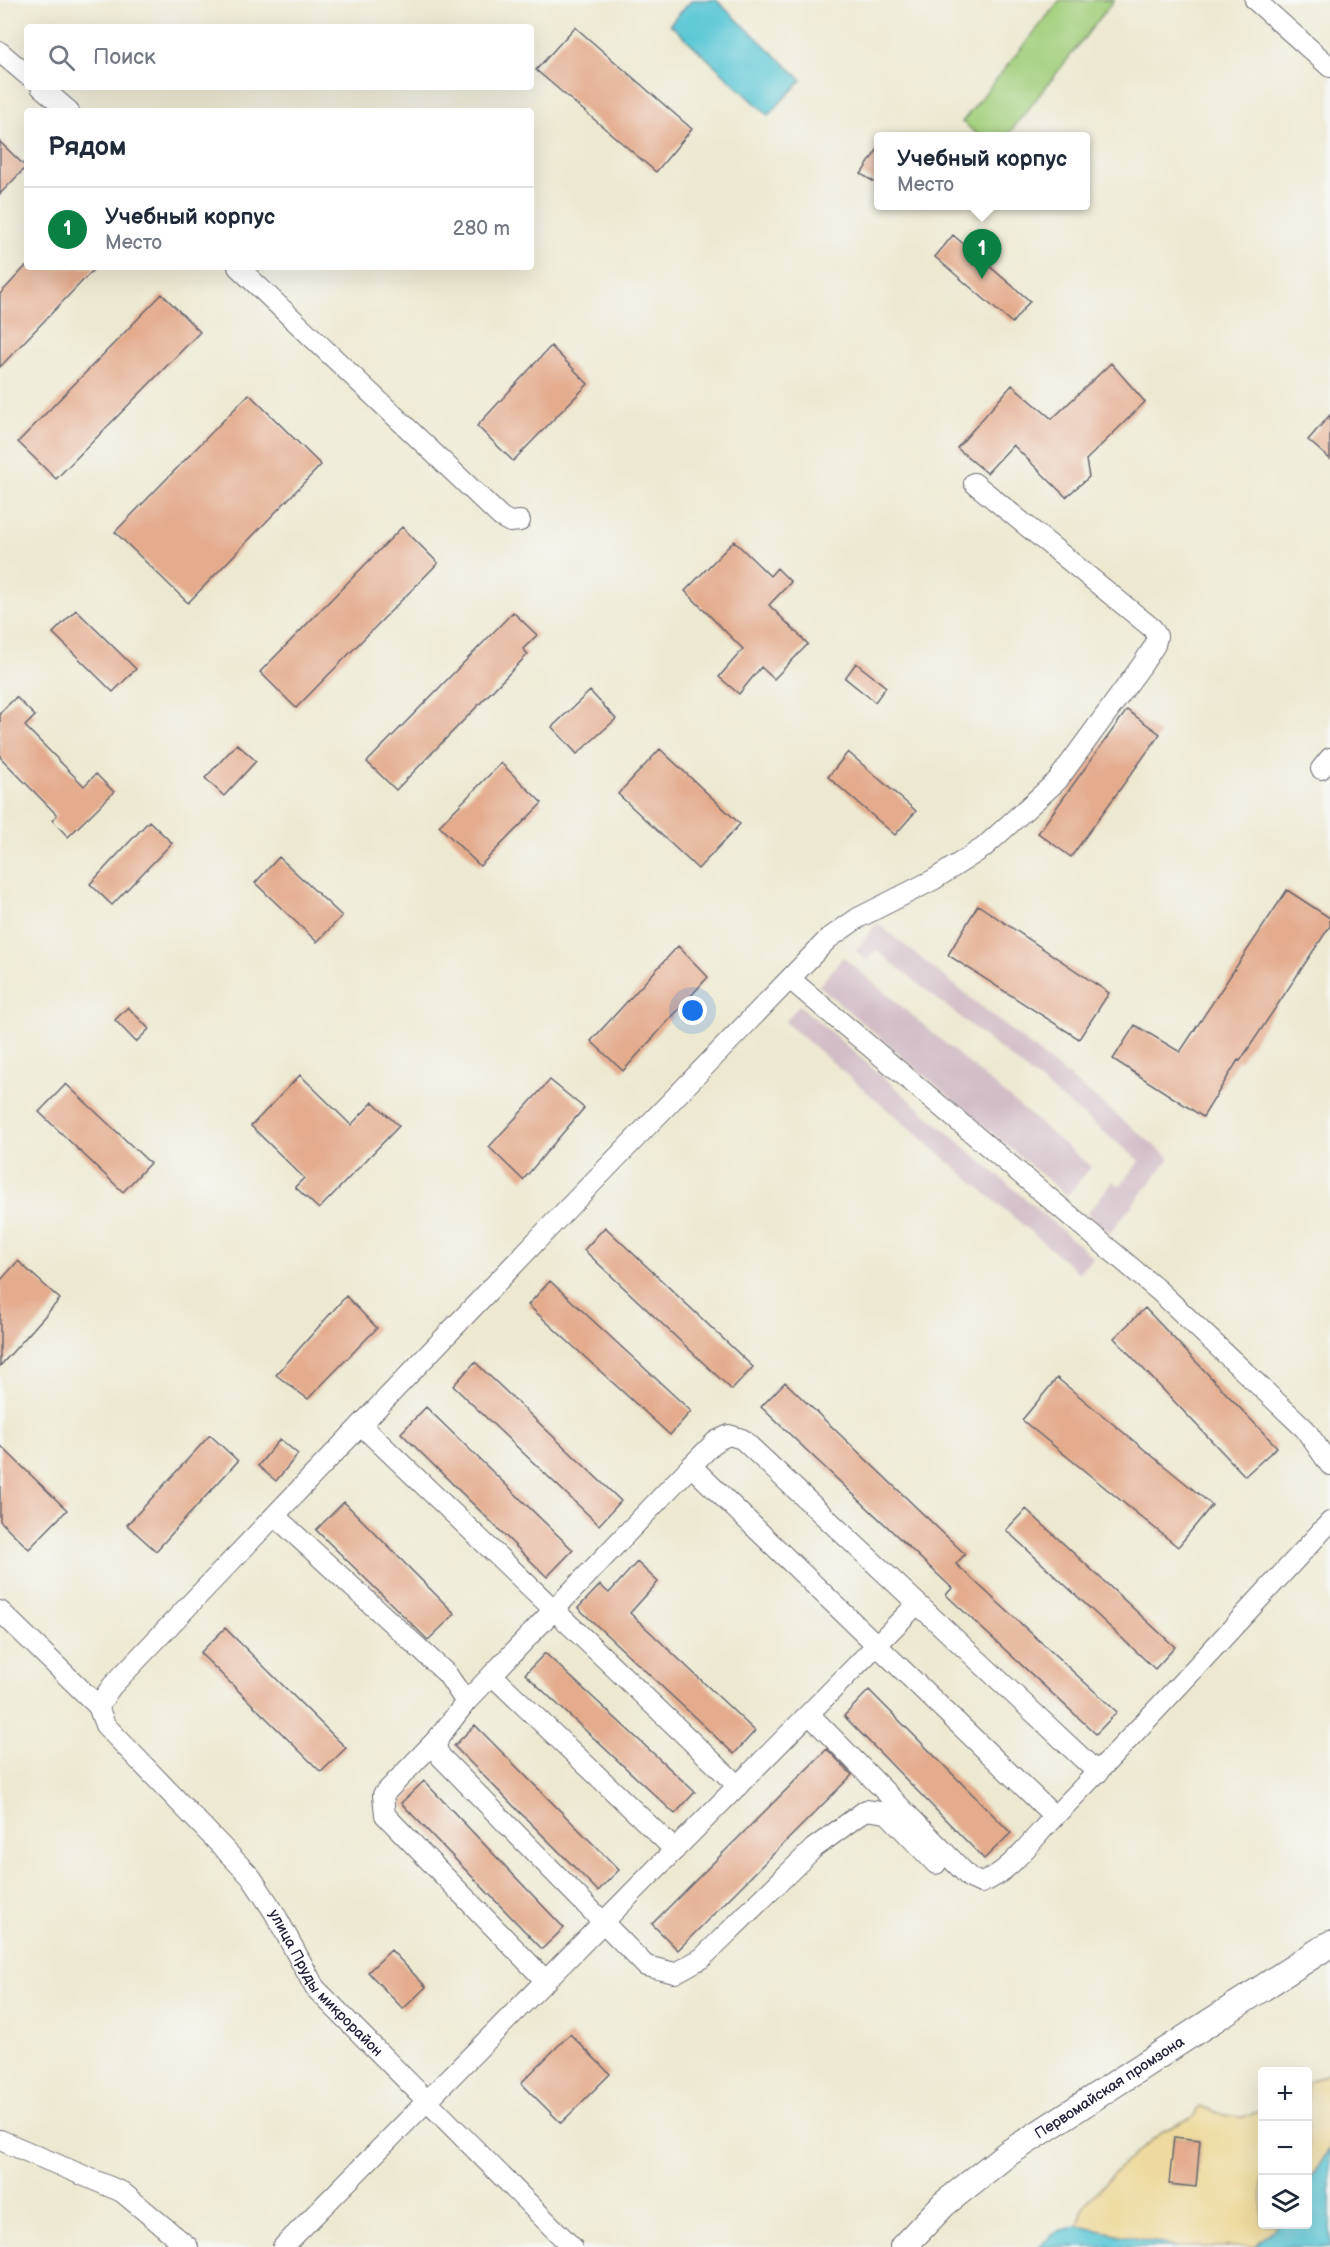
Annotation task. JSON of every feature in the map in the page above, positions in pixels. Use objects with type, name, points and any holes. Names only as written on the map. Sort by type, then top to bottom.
[{"type":"main road","name":"Первомайская промзона","points":[[903,2247],[944,2204],[1007,2154],[1330,1944]]},
{"type":"street","points":[[1255,0],[1330,67]]},
{"type":"street","points":[[0,52],[24,72]]},
{"type":"street","points":[[44,90],[66,108]]},
{"type":"street","points":[[241,270],[501,517],[510,522],[520,521]]},
{"type":"street","points":[[98,1706],[112,1686],[828,939],[858,918],[933,880],[983,848],[1057,781],[1155,645],[1157,636],[1152,628],[974,483]]},
{"type":"street","points":[[790,979],[1159,1292],[1305,1429],[1330,1465]]},
{"type":"street","points":[[361,1425],[738,1786]]},
{"type":"street","points":[[546,1981],[385,1815],[383,1795],[439,1737],[466,1702],[691,1466],[716,1441],[729,1435],[742,1439],[1098,1773]]},
{"type":"street","points":[[691,1466],[1054,1816]]},
{"type":"street","points":[[275,1516],[447,1674],[466,1702]]},
{"type":"street","points":[[809,1714],[970,1878],[981,1883],[992,1879],[1098,1773],[1330,1522]]},
{"type":"street","points":[[283,2247],[917,1604]]},
{"type":"street","name":"улица Пруды микрорайон","points":[[0,1611],[98,1706],[105,1725],[251,1877],[274,1912],[315,1988],[572,2247]]},
{"type":"street","points":[[492,1675],[675,1850]]},
{"type":"street","points":[[439,1737],[436,1748],[441,1757],[646,1966],[675,1973],[702,1958],[814,1848],[866,1810],[887,1813],[936,1864]]},
{"type":"street","points":[[0,2140],[122,2192],[188,2247]]},
{"type":"shaded area","points":[[877,923],[1170,1158],[1110,1233],[1087,1214],[1113,1181],[1120,1186],[1140,1161],[876,950],[867,961],[855,951]]},
{"type":"shaded area","points":[[843,957],[1091,1167],[1067,1196],[819,986]]},
{"type":"shaded area","points":[[799,1005],[1093,1257],[1079,1273],[785,1022]]},
{"type":"green space","points":[[1060,0],[1114,0],[1010,132],[975,132],[962,122]]},
{"type":"sand","points":[[1330,2072],[1330,2148],[1312,2175],[1312,2121],[1312,2080]]},
{"type":"sand","points":[[1199,2106],[1224,2115],[1244,2118],[1258,2111],[1258,2229],[1274,2229],[1254,2247],[1177,2247],[1078,2226],[1084,2205],[1123,2164],[1163,2131],[1193,2117]],"holes":[[[1174,2137],[1200,2140],[1196,2187],[1170,2184]]]},
{"type":"water","points":[[692,0],[716,0],[802,80],[768,115],[670,24]]},
{"type":"water","points":[[1330,2148],[1330,2247],[1254,2247],[1274,2229],[1312,2229],[1312,2175]]},
{"type":"water","points":[[1078,2226],[1177,2247],[1038,2247],[1058,2231]]},
{"type":"building","points":[[575,27],[692,129],[656,172],[536,70]]},
{"type":"building","points":[[0,142],[24,165],[24,169],[0,194]]},
{"type":"building","points":[[874,154],[874,182],[861,174]]},
{"type":"building","points":[[953,235],[1030,301],[1012,323],[935,257]]},
{"type":"building","points":[[24,268],[24,270],[93,270],[0,367],[0,294]]},
{"type":"building","points":[[162,294],[200,332],[56,479],[18,442]]},
{"type":"building","points":[[551,346],[588,384],[513,461],[477,426]]},
{"type":"building","points":[[1111,363],[1145,402],[1086,460],[1089,477],[1066,497],[1013,445],[987,473],[957,448],[1012,385],[1052,419]]},
{"type":"building","points":[[249,394],[321,465],[188,603],[115,532]]},
{"type":"building","points":[[1330,415],[1330,459],[1308,440]]},
{"type":"building","points":[[402,527],[438,563],[296,708],[260,672]]},
{"type":"building","points":[[734,541],[770,576],[777,568],[791,582],[769,605],[808,644],[774,679],[761,667],[739,694],[719,677],[743,649],[685,591]]},
{"type":"building","points":[[76,610],[136,669],[113,692],[53,633]]},
{"type":"building","points":[[513,612],[537,635],[523,649],[528,654],[396,790],[367,762]]},
{"type":"building","points":[[856,663],[886,687],[875,702],[845,678]]},
{"type":"building","points":[[590,691],[616,719],[577,754],[552,727]]},
{"type":"building","points":[[16,697],[35,716],[25,726],[84,786],[96,774],[114,792],[68,837],[52,820],[57,815],[0,757],[0,713]]},
{"type":"building","points":[[1127,710],[1160,734],[1071,857],[1038,833]]},
{"type":"building","points":[[237,744],[256,761],[224,796],[205,778]]},
{"type":"building","points":[[660,749],[740,824],[698,869],[618,794]]},
{"type":"building","points":[[848,752],[916,811],[895,835],[828,777]]},
{"type":"building","points":[[501,763],[542,803],[480,866],[439,826]]},
{"type":"building","points":[[149,821],[172,843],[112,905],[90,884]]},
{"type":"building","points":[[279,857],[342,916],[317,942],[255,883]]},
{"type":"building","points":[[1287,890],[1330,918],[1330,926],[1240,1061],[1238,1060],[1203,1117],[1113,1059],[1135,1025],[1180,1052]]},
{"type":"building","points":[[978,905],[1109,993],[1079,1039],[948,955]]},
{"type":"building","points":[[678,946],[708,977],[623,1071],[591,1041]]},
{"type":"building","points":[[128,1007],[149,1029],[136,1042],[115,1020]]},
{"type":"building","points":[[300,1075],[351,1125],[373,1102],[399,1126],[319,1209],[295,1187],[304,1178],[251,1126]]},
{"type":"building","points":[[550,1080],[584,1108],[523,1180],[489,1147]]},
{"type":"building","points":[[66,1084],[150,1163],[123,1192],[39,1112]]},
{"type":"building","points":[[605,1227],[753,1367],[732,1390],[584,1250]]},
{"type":"building","points":[[18,1261],[60,1299],[0,1366],[0,1281]]},
{"type":"building","points":[[550,1281],[691,1411],[670,1435],[528,1305]]},
{"type":"building","points":[[346,1296],[377,1328],[308,1399],[276,1375]]},
{"type":"building","points":[[1145,1308],[1277,1447],[1245,1476],[1114,1338]]},
{"type":"building","points":[[475,1362],[621,1501],[599,1525],[453,1386]]},
{"type":"building","points":[[1057,1378],[1212,1505],[1178,1547],[1022,1420]]},
{"type":"building","points":[[785,1382],[965,1554],[956,1564],[1117,1712],[1096,1734],[946,1595],[952,1588],[761,1407]]},
{"type":"building","points":[[426,1407],[573,1550],[547,1577],[401,1433]]},
{"type":"building","points":[[210,1435],[238,1461],[156,1551],[127,1525]]},
{"type":"building","points":[[280,1439],[298,1454],[276,1481],[258,1466]]},
{"type":"building","points":[[0,1445],[67,1510],[29,1549],[0,1521]]},
{"type":"building","points":[[344,1502],[455,1614],[428,1640],[316,1530]]},
{"type":"building","points":[[1026,1509],[1175,1647],[1155,1669],[1006,1530]]},
{"type":"building","points":[[637,1562],[658,1582],[630,1613],[755,1731],[734,1754],[578,1608],[600,1585],[609,1593]]},
{"type":"building","points":[[225,1628],[346,1748],[321,1772],[200,1653]]},
{"type":"building","points":[[545,1653],[695,1792],[675,1814],[525,1674]]},
{"type":"building","points":[[869,1690],[1011,1833],[984,1859],[844,1716]]},
{"type":"building","points":[[475,1725],[619,1870],[598,1891],[454,1746]]},
{"type":"building","points":[[827,1749],[852,1775],[678,1950],[652,1924]]},
{"type":"building","points":[[424,1781],[564,1928],[542,1949],[401,1803]]},
{"type":"building","points":[[391,1950],[426,1987],[403,2009],[368,1972]]},
{"type":"building","points":[[570,2034],[610,2074],[561,2123],[521,2083]]},
{"type":"building","points":[[1174,2137],[1200,2140],[1196,2187],[1169,2184]]},
{"type":"place","name":"Учебный корпус","points":[[982,279]]}]
